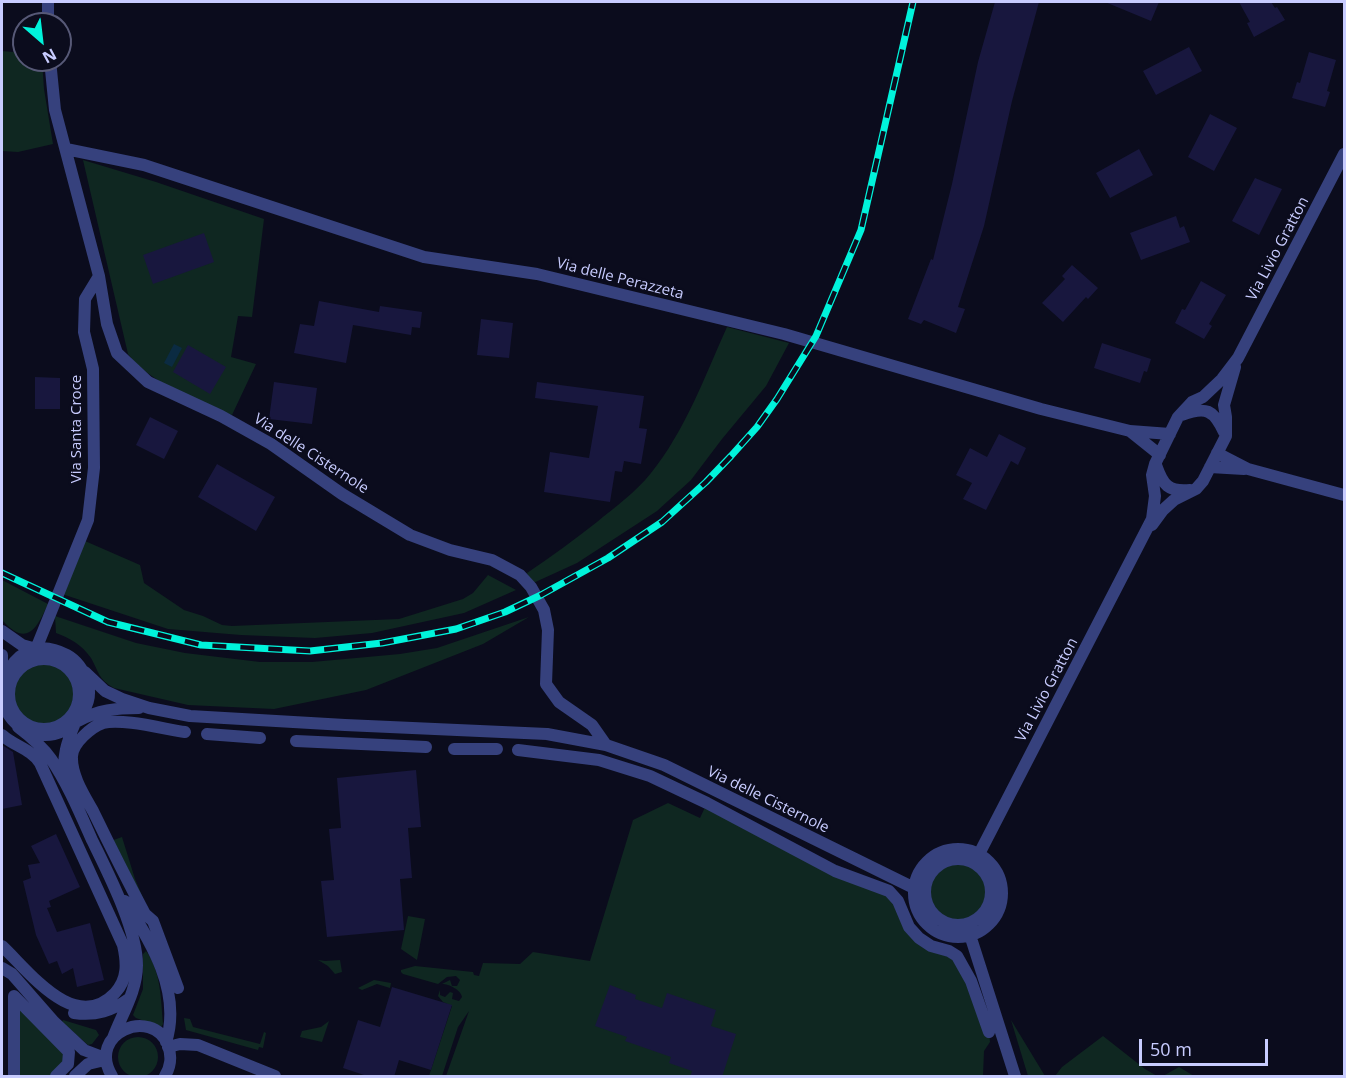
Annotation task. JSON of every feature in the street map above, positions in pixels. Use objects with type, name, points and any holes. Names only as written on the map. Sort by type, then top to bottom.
[{"type":"street","name":"Via delle Cisternole","points":[[51,72],[55,110],[99,276],[107,324],[117,353],[148,382],[220,416],[271,444],[342,494],[410,535],[450,550],[492,560],[520,575],[531,587],[544,610],[548,630],[546,684],[559,702],[592,725],[606,745]]},
{"type":"street","name":"Via delle Perazzeta","points":[[66,149],[144,165],[424,256],[537,274],[784,334],[1035,407],[1130,431],[1157,459]]},
{"type":"street","name":"Via Livio Gratton","points":[[979,854],[1143,539],[1152,519],[1155,496],[1152,475],[1157,459],[1178,417],[1192,402],[1203,397],[1222,379],[1238,358],[1344,154]]},
{"type":"street","name":"Via Santa Croce","points":[[36,649],[88,520],[94,468],[93,369],[84,332],[85,299],[99,276]]},
{"type":"street","name":"Via Livio Gratton","points":[[1143,539],[1163,510],[1174,500],[1196,489],[1210,467],[1226,436],[1224,405],[1238,358]]},
{"type":"street","points":[[1178,417],[1194,411],[1207,411],[1217,417],[1226,436]]},
{"type":"street","points":[[1130,431],[1170,434]]},
{"type":"street","points":[[1217,453],[1248,469]]},
{"type":"street","points":[[1157,459],[1161,479],[1169,488],[1178,491],[1196,489]]},
{"type":"street","points":[[1210,467],[1248,469],[1344,495]]},
{"type":"street","points":[[2,631],[22,645],[36,649]]},
{"type":"street","name":"Via delle Cisternole","points":[[36,649],[57,650],[73,658],[105,691],[122,699],[149,708],[190,716],[547,734],[606,745],[664,765],[919,891]]},
{"type":"street","points":[[36,649],[12,662],[6,672],[2,700],[9,717],[38,743],[51,759],[69,791],[109,875],[133,940],[137,963],[131,997],[108,1045],[105,1059],[112,1077]]},
{"type":"street","points":[[2,655],[2,671]]},
{"type":"street","points":[[40,659],[51,659],[70,669],[77,680],[80,691],[79,703],[74,714],[65,723],[54,728],[42,729],[31,727],[20,720],[4,692],[10,687],[20,668],[40,659]]},
{"type":"street","points":[[69,791],[63,765],[65,749],[75,723],[84,712],[88,698],[89,688],[85,672]]},
{"type":"street","name":"Via delle Cisternole","points":[[18,727],[32,734],[44,736],[59,733],[91,714],[107,709],[149,708]]},
{"type":"street","points":[[178,988],[153,921],[145,914],[84,796],[72,755],[83,737],[102,723],[116,722],[185,732]]},
{"type":"street","points":[[207,734],[260,738]]},
{"type":"street","points":[[2,735],[13,744],[35,755],[40,763],[123,945],[126,973],[121,987],[99,1005],[84,1007],[70,1005],[57,999],[2,946]]},
{"type":"street","points":[[296,741],[426,747]]},
{"type":"street","points":[[454,749],[497,749]]},
{"type":"street","points":[[519,750],[599,760],[650,776],[707,803],[835,871],[889,891],[898,901],[909,927],[919,938],[931,946],[957,956],[971,981],[989,1032]]},
{"type":"street","points":[[960,849],[979,854],[994,867],[999,876],[1002,891],[1001,905],[992,922],[978,933],[958,938],[944,936],[925,924],[915,906],[919,891],[919,872],[926,862],[944,851],[960,849]]},
{"type":"street","points":[[954,859],[974,862],[982,868],[992,889],[991,900],[986,911],[967,925],[957,926],[938,920],[919,891],[929,875],[944,861],[954,859]]},
{"type":"street","points":[[109,875],[156,951],[170,1004],[171,1028],[167,1045]]},
{"type":"street","points":[[970,935],[1015,1077]]},
{"type":"street","points":[[2,968],[12,974],[54,1022],[84,1050],[105,1059]]},
{"type":"street","points":[[23,986],[51,1004],[70,1012],[85,1014],[98,1014],[110,1010],[131,997]]},
{"type":"street","points":[[14,1077],[14,996],[69,1052],[68,1064],[56,1077]]},
{"type":"street","points":[[113,1038],[130,1027],[140,1026],[150,1028],[159,1034],[171,1054],[170,1068],[165,1077]]},
{"type":"street","points":[[167,1045],[198,1045],[275,1077]]},
{"type":"street","points":[[75,1077],[88,1064],[105,1059]]},
{"type":"green space","points":[[2,51],[12,52],[12,72],[43,72],[53,144],[18,152],[2,151]]},
{"type":"green space","points":[[83,160],[264,219],[252,317],[238,316],[231,357],[256,364],[232,415],[159,381],[128,354]]},
{"type":"green space","points":[[727,327],[789,343],[766,386],[691,480],[657,511],[577,563],[531,584],[527,573],[597,522],[632,493],[651,473],[684,421]]},
{"type":"green space","points":[[85,541],[140,565],[144,583],[184,610],[222,625],[399,619],[463,599],[473,593],[488,575],[516,590],[464,613],[372,633],[315,638],[168,629],[62,594]]},
{"type":"green space","points":[[2,580],[48,604],[40,621],[30,632],[18,633],[2,620]]},
{"type":"green space","points":[[55,616],[136,643],[185,653],[260,662],[312,662],[400,654],[437,648],[529,617],[483,644],[366,690],[274,709],[188,705],[114,688],[102,678],[84,649],[56,633]]},
{"type":"green space","points":[[37,659],[51,659],[64,665],[73,674],[79,687],[77,707],[69,719],[51,729],[37,729],[24,723],[15,714],[9,701],[9,687],[15,674],[24,665]]},
{"type":"green space","points":[[668,803],[700,818],[707,803],[889,891],[909,927],[954,953],[989,1032],[990,1042],[984,1051],[983,1076],[446,1076],[469,1011],[458,1027],[442,1076],[429,1076],[452,1006],[443,1002],[438,996],[440,990],[440,995],[445,997],[450,992],[453,993],[452,999],[459,1001],[462,997],[457,990],[442,984],[450,980],[452,986],[457,986],[460,980],[456,976],[447,977],[438,984],[403,974],[401,970],[415,966],[473,972],[474,975],[479,976],[483,963],[520,964],[533,952],[590,961],[633,820]]},
{"type":"green space","points":[[122,837],[135,879],[153,921],[108,842]]},
{"type":"green space","points":[[951,859],[965,859],[977,864],[986,873],[991,892],[989,905],[982,916],[965,925],[951,925],[939,920],[930,911],[925,899],[925,885],[930,873],[939,864]]},
{"type":"green space","points":[[408,916],[425,919],[417,960],[401,949]]},
{"type":"green space","points":[[146,951],[155,967],[159,986],[163,1024],[161,1027],[133,1015],[143,989],[143,954]]},
{"type":"green space","points":[[318,960],[340,960],[342,972],[335,974]]},
{"type":"green space","points":[[374,980],[391,983],[390,988],[377,984],[362,990],[358,988]]},
{"type":"green space","points":[[14,996],[69,1052],[56,1076],[14,1076]]},
{"type":"green space","points":[[184,1018],[190,1019],[193,1027],[260,1044],[264,1032],[266,1033],[263,1048],[259,1047],[258,1050],[186,1030]]},
{"type":"green space","points":[[63,1020],[96,1030],[99,1035],[92,1044],[88,1045],[62,1022]]},
{"type":"green space","points":[[1011,1020],[1045,1076],[1028,1076]]},
{"type":"green space","points":[[329,1021],[322,1042],[300,1037],[302,1031],[321,1027]]},
{"type":"green space","points":[[1103,1036],[1157,1076],[1055,1076],[1062,1067]]},
{"type":"green space","points":[[138,1037],[146,1038],[152,1043],[157,1049],[157,1065],[152,1071],[146,1076],[138,1077],[130,1076],[124,1071],[119,1065],[118,1057],[119,1049],[124,1043],[130,1038]]},
{"type":"green space","points":[[1179,1067],[1194,1076],[1163,1076]]},
{"type":"water","points":[[174,344],[182,348],[172,367],[164,363]]},
{"type":"building","points":[[995,2],[1039,2],[1012,101],[984,226],[958,307],[965,309],[956,333],[924,320],[921,324],[908,319],[931,259],[933,260],[978,62]]},
{"type":"building","points":[[1105,2],[1159,2],[1151,21]]},
{"type":"building","points":[[1239,2],[1271,2],[1285,20],[1254,37],[1247,23],[1250,22]]},
{"type":"building","points":[[1189,47],[1202,71],[1156,95],[1143,71]]},
{"type":"building","points":[[1309,52],[1336,60],[1325,107],[1292,98],[1297,82],[1300,83]]},
{"type":"building","points":[[1210,114],[1237,128],[1214,171],[1188,157]]},
{"type":"building","points":[[1139,149],[1153,175],[1110,198],[1096,173]]},
{"type":"building","points":[[1255,178],[1282,189],[1259,235],[1232,221]]},
{"type":"building","points":[[1176,216],[1180,228],[1184,226],[1190,242],[1141,260],[1130,233]]},
{"type":"building","points":[[204,233],[214,262],[153,284],[143,255]]},
{"type":"building","points":[[1072,265],[1098,288],[1088,299],[1086,297],[1063,322],[1042,303],[1065,279],[1062,276]]},
{"type":"building","points":[[1201,281],[1226,295],[1209,324],[1212,326],[1204,339],[1175,323]]},
{"type":"building","points":[[319,301],[379,312],[380,306],[422,312],[420,328],[412,327],[411,335],[353,325],[346,363],[294,353],[300,324],[314,326]]},
{"type":"building","points":[[481,319],[513,323],[509,358],[477,355]]},
{"type":"building","points":[[1102,343],[1151,359],[1140,383],[1094,368]]},
{"type":"building","points":[[188,345],[226,367],[210,394],[173,372]]},
{"type":"building","points":[[35,377],[60,378],[60,409],[35,409]]},
{"type":"building","points":[[274,382],[317,388],[312,424],[269,419]]},
{"type":"building","points":[[537,382],[644,396],[639,428],[647,429],[641,464],[624,461],[622,472],[615,471],[610,502],[544,492],[550,452],[589,458],[598,406],[535,398]]},
{"type":"building","points":[[150,417],[178,431],[164,459],[136,445]]},
{"type":"building","points":[[999,434],[1026,448],[1018,465],[1011,461],[986,510],[963,499],[972,483],[956,475],[970,448],[987,457]]},
{"type":"building","points":[[217,464],[275,497],[256,531],[198,497]]},
{"type":"building","points":[[2,745],[13,752],[22,805],[2,809]]},
{"type":"building","points":[[416,770],[421,827],[408,828],[412,878],[400,879],[404,930],[327,937],[321,881],[334,880],[329,829],[341,828],[337,778]]},
{"type":"building","points":[[56,834],[80,887],[49,901],[51,907],[47,908],[57,932],[90,923],[104,980],[77,987],[73,968],[62,974],[57,961],[49,964],[36,935],[23,881],[31,878],[28,865],[40,863],[31,846]]},
{"type":"building","points":[[610,985],[636,995],[635,999],[662,1008],[667,993],[716,1010],[711,1026],[736,1034],[722,1077],[690,1077],[692,1071],[669,1063],[671,1057],[625,1041],[627,1037],[595,1026]]},
{"type":"building","points":[[392,987],[452,1005],[431,1070],[399,1060],[394,1077],[370,1077],[343,1068],[358,1020],[380,1027]]},
{"type":"railway","points":[[2,573],[108,622],[201,645],[310,651],[382,643],[456,629],[505,612],[608,558],[662,522],[731,456],[757,427],[777,399],[816,336],[861,230],[913,2]]}]
